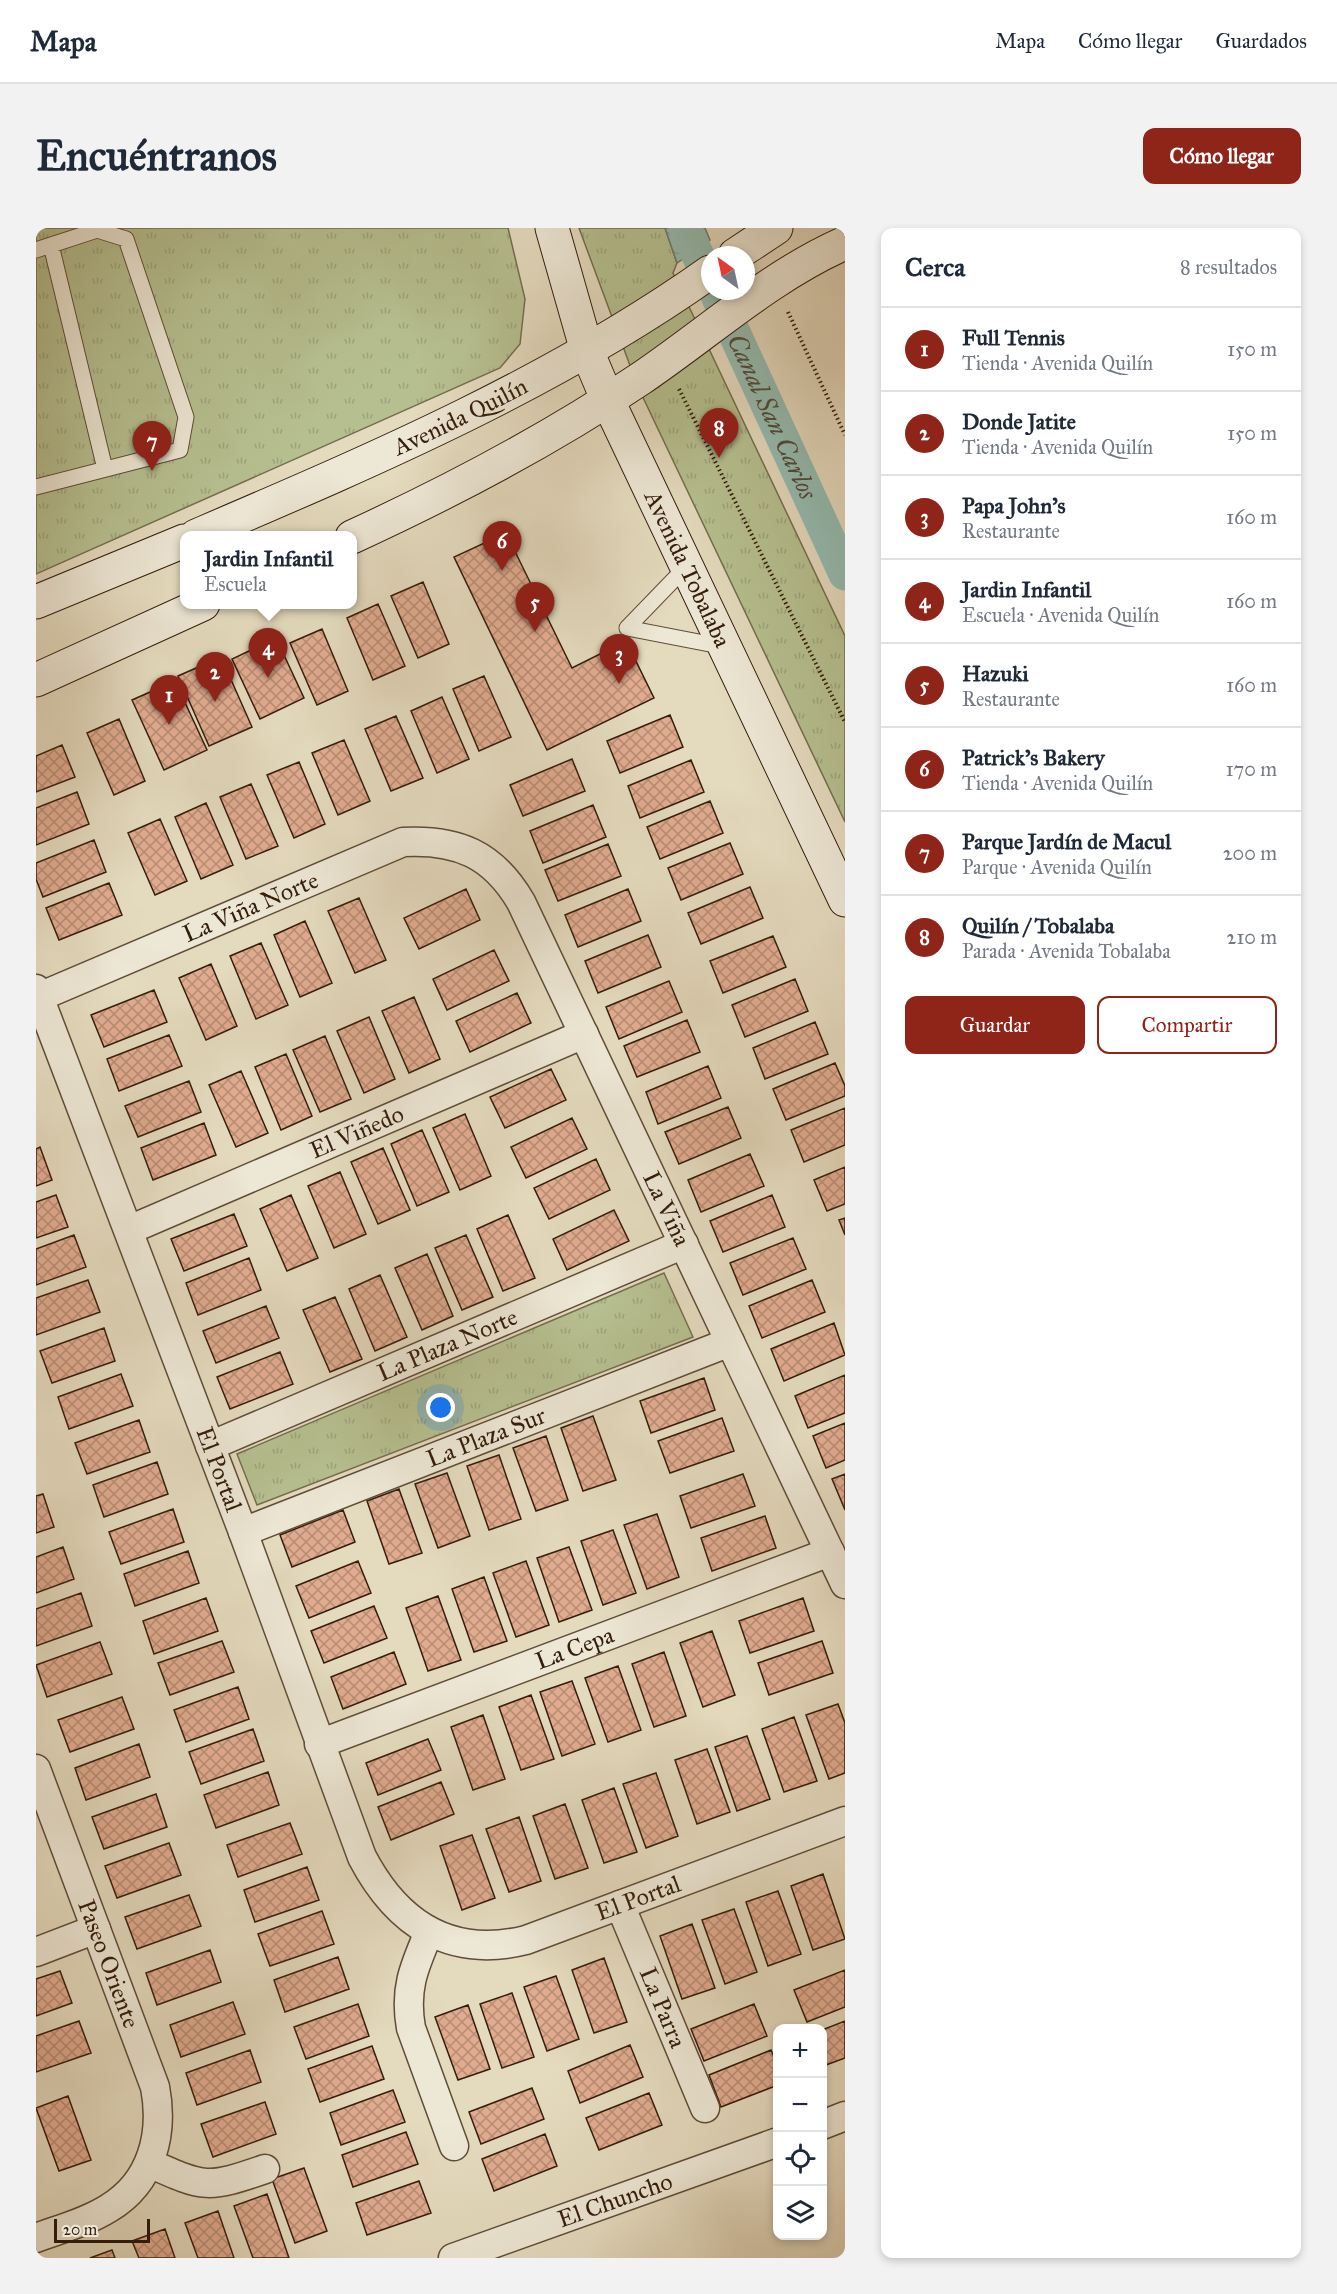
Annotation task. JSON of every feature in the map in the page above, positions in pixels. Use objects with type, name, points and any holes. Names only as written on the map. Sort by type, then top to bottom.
[{"type":"main road","name":"Avenida Tobalaba","points":[[552,228],[587,351],[608,400],[845,900]]},
{"type":"main road","points":[[749,246],[776,228]]},
{"type":"main road","points":[[357,535],[421,505],[510,458],[608,400],[798,266],[845,243]]},
{"type":"main road","name":"Avenida Quilín","points":[[208,531],[352,470],[445,425],[587,351],[674,298],[701,278]]},
{"type":"main road","points":[[36,602],[180,543]]},
{"type":"main road","points":[[36,681],[192,609]]},
{"type":"street","name":"La Viña Norte","points":[[37,993],[403,842],[446,843],[467,850]]},
{"type":"street","name":"La Viña","points":[[467,850],[483,858],[511,885],[845,1584]]},
{"type":"street","name":"El Portal","points":[[37,993],[243,1532],[362,1857],[375,1881],[391,1902],[429,1932],[461,1943],[494,1946],[526,1940],[845,1821]]},
{"type":"street","name":"El Viñedo","points":[[129,1230],[584,1034]]},
{"type":"street","name":"La Plaza Norte","points":[[210,1446],[684,1244]]},
{"type":"street","name":"La Plaza Sur","points":[[243,1532],[730,1342]]},
{"type":"street","name":"La Cepa","points":[[319,1744],[830,1552]]},
{"type":"street","name":"Paseo Oriente","points":[[36,1769],[155,2087],[159,2106],[159,2125],[149,2163],[139,2180],[125,2196],[109,2208],[36,2238]]},
{"type":"street","name":"La Parra","points":[[620,1905],[705,2108]]},
{"type":"street","points":[[36,1952],[96,1929]]},
{"type":"street","points":[[429,1932],[411,1978],[408,2009],[411,2028],[454,2146]]},
{"type":"street","points":[[827,2123],[845,2116]]},
{"type":"street","name":"El Chuncho","points":[[453,2258],[773,2143]]},
{"type":"street","points":[[149,2163],[188,2180],[210,2184],[229,2182],[265,2169]]},
{"type":"lane","points":[[36,487],[105,470],[180,450],[186,417],[126,239],[97,230],[43,247],[105,470]]},
{"type":"lane","points":[[686,567],[627,628],[725,647]]},
{"type":"path","points":[[774,282],[845,435]]},
{"type":"path","points":[[677,353],[845,722]]},
{"type":"green space","points":[[36,228],[508,228],[525,299],[520,344],[500,368],[36,574]]},
{"type":"green space","points":[[579,228],[665,228],[677,263],[673,273],[845,636],[845,822],[638,387]]},
{"type":"green space","points":[[664,1273],[693,1337],[257,1505],[237,1454]]},
{"type":"water","points":[[665,228],[705,228],[710,240],[677,263]]},
{"type":"building","points":[[506,533],[572,668],[626,641],[654,698],[547,750],[454,557]]},
{"type":"building","points":[[423,582],[449,644],[418,658],[391,596]]},
{"type":"building","points":[[378,604],[405,666],[373,680],[347,618]]},
{"type":"building","points":[[322,629],[348,691],[317,705],[290,643]]},
{"type":"building","points":[[276,638],[304,698],[260,719],[232,659]]},
{"type":"building","points":[[221,657],[252,727],[209,746],[178,676]]},
{"type":"building","points":[[484,676],[511,737],[479,751],[453,689]]},
{"type":"building","points":[[175,681],[207,750],[164,770],[132,700]]},
{"type":"building","points":[[442,697],[469,759],[437,773],[411,711]]},
{"type":"building","points":[[670,715],[683,747],[620,773],[607,741]]},
{"type":"building","points":[[396,716],[423,778],[391,791],[365,729]]},
{"type":"building","points":[[119,719],[145,781],[114,795],[87,733]]},
{"type":"building","points":[[344,740],[370,801],[338,815],[312,753]]},
{"type":"building","points":[[62,745],[75,777],[36,792],[36,756]]},
{"type":"building","points":[[572,759],[585,791],[523,816],[510,785]]},
{"type":"building","points":[[691,760],[704,792],[640,818],[628,786]]},
{"type":"building","points":[[299,762],[325,824],[294,838],[267,775]]},
{"type":"building","points":[[251,784],[278,846],[246,859],[220,797]]},
{"type":"building","points":[[77,792],[89,824],[36,845],[36,808]]},
{"type":"building","points":[[710,801],[723,833],[660,859],[647,827]]},
{"type":"building","points":[[206,803],[233,865],[201,879],[175,817]]},
{"type":"building","points":[[593,805],[606,837],[543,863],[530,831]]},
{"type":"building","points":[[160,819],[187,881],[155,895],[128,833]]},
{"type":"building","points":[[94,840],[106,872],[43,897],[36,879],[36,863]]},
{"type":"building","points":[[730,843],[743,874],[681,900],[668,868]]},
{"type":"building","points":[[608,844],[621,876],[558,901],[545,870]]},
{"type":"building","points":[[109,883],[122,915],[59,940],[46,908]]},
{"type":"building","points":[[750,887],[763,918],[701,944],[688,913]]},
{"type":"building","points":[[466,889],[480,920],[419,949],[404,918]]},
{"type":"building","points":[[628,889],[641,921],[578,947],[565,915]]},
{"type":"building","points":[[359,898],[386,960],[355,973],[328,911]]},
{"type":"building","points":[[305,921],[332,983],[300,997],[274,935]]},
{"type":"building","points":[[648,935],[661,967],[598,993],[585,961]]},
{"type":"building","points":[[773,936],[786,967],[723,993],[710,961]]},
{"type":"building","points":[[261,943],[288,1005],[256,1019],[230,956]]},
{"type":"building","points":[[494,950],[509,981],[447,1010],[433,979]]},
{"type":"building","points":[[211,964],[237,1026],[206,1040],[179,978]]},
{"type":"building","points":[[795,979],[808,1011],[745,1037],[732,1005]]},
{"type":"building","points":[[669,981],[682,1012],[619,1039],[606,1007]]},
{"type":"building","points":[[154,990],[167,1022],[104,1047],[91,1015]]},
{"type":"building","points":[[517,993],[531,1023],[470,1052],[456,1021]]},
{"type":"building","points":[[414,997],[440,1059],[409,1073],[382,1011]]},
{"type":"building","points":[[369,1017],[395,1079],[364,1093],[337,1031]]},
{"type":"building","points":[[687,1020],[700,1052],[637,1077],[624,1046]]},
{"type":"building","points":[[815,1022],[828,1054],[765,1079],[753,1048]]},
{"type":"building","points":[[169,1035],[182,1066],[119,1091],[107,1059]]},
{"type":"building","points":[[325,1036],[351,1099],[320,1112],[293,1050]]},
{"type":"building","points":[[286,1054],[312,1116],[281,1130],[255,1067]]},
{"type":"building","points":[[835,1063],[845,1086],[845,1096],[786,1120],[773,1089]]},
{"type":"building","points":[[708,1066],[721,1098],[658,1124],[646,1092]]},
{"type":"building","points":[[551,1069],[566,1100],[505,1128],[490,1097]]},
{"type":"building","points":[[241,1071],[268,1133],[236,1147],[209,1085]]},
{"type":"building","points":[[189,1081],[201,1112],[138,1137],[125,1106]]},
{"type":"building","points":[[728,1107],[741,1138],[679,1164],[665,1132]]},
{"type":"building","points":[[845,1108],[845,1145],[804,1162],[791,1130]]},
{"type":"building","points":[[465,1114],[491,1176],[460,1190],[433,1128]]},
{"type":"building","points":[[572,1118],[587,1149],[526,1178],[511,1147]]},
{"type":"building","points":[[204,1123],[216,1155],[153,1180],[141,1148]]},
{"type":"building","points":[[422,1130],[449,1192],[417,1206],[391,1144]]},
{"type":"building","points":[[40,1147],[52,1180],[36,1186],[36,1149]]},
{"type":"building","points":[[383,1148],[410,1210],[378,1224],[351,1162]]},
{"type":"building","points":[[750,1154],[764,1186],[701,1212],[688,1180]]},
{"type":"building","points":[[596,1159],[610,1190],[549,1219],[534,1188]]},
{"type":"building","points":[[845,1167],[845,1204],[827,1211],[814,1180]]},
{"type":"building","points":[[340,1172],[366,1234],[334,1248],[308,1186]]},
{"type":"building","points":[[56,1195],[68,1227],[36,1238],[36,1202]]},
{"type":"building","points":[[291,1195],[318,1258],[287,1271],[260,1209]]},
{"type":"building","points":[[772,1195],[785,1227],[723,1252],[710,1221]]},
{"type":"building","points":[[614,1210],[629,1241],[567,1270],[553,1239]]},
{"type":"building","points":[[234,1214],[247,1246],[184,1271],[171,1239]]},
{"type":"building","points":[[508,1215],[535,1278],[503,1291],[477,1229]]},
{"type":"building","points":[[845,1218],[845,1235],[839,1220]]},
{"type":"building","points":[[74,1235],[86,1267],[36,1285],[36,1249]]},
{"type":"building","points":[[466,1235],[493,1297],[462,1310],[435,1248]]},
{"type":"building","points":[[793,1238],[806,1269],[743,1295],[730,1263]]},
{"type":"building","points":[[427,1254],[453,1316],[422,1330],[395,1268]]},
{"type":"building","points":[[249,1258],[261,1290],[198,1315],[186,1283]]},
{"type":"building","points":[[380,1275],[407,1337],[375,1351],[349,1289]]},
{"type":"building","points":[[88,1280],[100,1312],[36,1335],[36,1298]]},
{"type":"building","points":[[812,1280],[825,1312],[762,1338],[749,1306]]},
{"type":"building","points":[[335,1297],[362,1359],[330,1372],[303,1310]]},
{"type":"building","points":[[266,1306],[279,1338],[216,1363],[203,1331]]},
{"type":"building","points":[[834,1323],[845,1355],[784,1381],[771,1349]]},
{"type":"building","points":[[104,1328],[115,1361],[52,1383],[40,1351]]},
{"type":"building","points":[[280,1352],[293,1384],[230,1409],[217,1377]]},
{"type":"building","points":[[121,1374],[133,1406],[69,1429],[58,1397]]},
{"type":"building","points":[[845,1375],[845,1413],[808,1428],[795,1396]]},
{"type":"building","points":[[704,1378],[715,1410],[651,1433],[640,1401]]},
{"type":"building","points":[[593,1416],[616,1480],[583,1491],[561,1428]]},
{"type":"building","points":[[722,1418],[734,1451],[670,1473],[658,1441]]},
{"type":"building","points":[[139,1420],[150,1452],[87,1474],[75,1443]]},
{"type":"building","points":[[845,1423],[845,1460],[826,1468],[813,1436]]},
{"type":"building","points":[[546,1436],[568,1500],[536,1511],[513,1448]]},
{"type":"building","points":[[499,1455],[521,1519],[489,1530],[467,1466]]},
{"type":"building","points":[[157,1462],[168,1494],[104,1517],[93,1485]]},
{"type":"building","points":[[447,1473],[470,1536],[438,1548],[415,1484]]},
{"type":"building","points":[[743,1474],[755,1506],[691,1528],[680,1496]]},
{"type":"building","points":[[845,1474],[845,1510],[832,1479]]},
{"type":"building","points":[[399,1489],[422,1553],[389,1564],[367,1501]]},
{"type":"building","points":[[43,1494],[54,1527],[36,1533],[36,1496]]},
{"type":"building","points":[[173,1509],[184,1542],[121,1564],[109,1532]]},
{"type":"building","points":[[343,1510],[355,1542],[292,1567],[280,1535]]},
{"type":"building","points":[[657,1514],[679,1577],[647,1589],[624,1525]]},
{"type":"building","points":[[765,1516],[776,1548],[712,1571],[701,1538]]},
{"type":"building","points":[[613,1530],[636,1593],[603,1605],[581,1541]]},
{"type":"building","points":[[63,1547],[74,1579],[36,1593],[36,1557]]},
{"type":"building","points":[[569,1547],[592,1610],[559,1622],[537,1558]]},
{"type":"building","points":[[188,1551],[199,1583],[135,1606],[124,1574]]},
{"type":"building","points":[[358,1561],[371,1593],[309,1618],[296,1586]]},
{"type":"building","points":[[526,1561],[549,1625],[516,1637],[493,1573]]},
{"type":"building","points":[[484,1577],[507,1641],[474,1652],[452,1589]]},
{"type":"building","points":[[81,1593],[92,1626],[36,1646],[36,1609]]},
{"type":"building","points":[[438,1596],[461,1660],[428,1671],[406,1608]]},
{"type":"building","points":[[206,1598],[218,1631],[154,1654],[143,1621]]},
{"type":"building","points":[[803,1598],[814,1631],[750,1653],[739,1621]]},
{"type":"building","points":[[374,1606],[387,1638],[324,1663],[311,1631]]},
{"type":"building","points":[[712,1631],[735,1695],[703,1707],[680,1643]]},
{"type":"building","points":[[222,1641],[234,1672],[170,1695],[158,1663]]},
{"type":"building","points":[[822,1641],[833,1673],[769,1695],[758,1663]]},
{"type":"building","points":[[100,1642],[112,1674],[47,1697],[36,1665]]},
{"type":"building","points":[[394,1652],[406,1684],[343,1709],[331,1677]]},
{"type":"building","points":[[664,1652],[686,1716],[654,1727],[632,1664]]},
{"type":"building","points":[[618,1666],[641,1730],[608,1742],[585,1678]]},
{"type":"building","points":[[572,1681],[595,1744],[562,1756],[540,1692]]},
{"type":"building","points":[[238,1687],[249,1719],[186,1742],[174,1710]]},
{"type":"building","points":[[531,1695],[554,1759],[521,1770],[499,1707]]},
{"type":"building","points":[[122,1697],[134,1729],[70,1752],[58,1720]]},
{"type":"building","points":[[838,1704],[845,1723],[845,1773],[829,1779],[806,1715]]},
{"type":"building","points":[[483,1715],[505,1779],[473,1790],[451,1727]]},
{"type":"building","points":[[794,1717],[817,1781],[784,1792],[762,1729]]},
{"type":"building","points":[[253,1729],[264,1761],[201,1784],[189,1752]]},
{"type":"building","points":[[747,1736],[770,1799],[737,1811],[715,1747]]},
{"type":"building","points":[[428,1739],[441,1770],[378,1795],[366,1763]]},
{"type":"building","points":[[139,1744],[150,1777],[86,1800],[75,1768]]},
{"type":"building","points":[[707,1749],[730,1812],[697,1824],[675,1760]]},
{"type":"building","points":[[268,1772],[279,1805],[216,1828],[204,1795]]},
{"type":"building","points":[[656,1773],[678,1836],[646,1848],[623,1784]]},
{"type":"building","points":[[441,1782],[454,1814],[391,1840],[378,1807]]},
{"type":"building","points":[[614,1788],[637,1852],[604,1863],[582,1800]]},
{"type":"building","points":[[156,1794],[167,1827],[104,1849],[92,1817]]},
{"type":"building","points":[[565,1804],[588,1868],[555,1879],[533,1816]]},
{"type":"building","points":[[519,1817],[541,1881],[509,1892],[486,1829]]},
{"type":"building","points":[[290,1823],[302,1854],[238,1877],[227,1845]]},
{"type":"building","points":[[472,1835],[495,1898],[462,1910],[440,1846]]},
{"type":"building","points":[[169,1843],[181,1875],[117,1898],[105,1866]]},
{"type":"building","points":[[307,1867],[319,1900],[255,1922],[244,1890]]},
{"type":"building","points":[[823,1874],[845,1939],[813,1950],[791,1886]]},
{"type":"building","points":[[778,1891],[801,1954],[768,1966],[746,1902]]},
{"type":"building","points":[[189,1895],[201,1926],[137,1949],[125,1917]]},
{"type":"building","points":[[734,1909],[757,1972],[725,1984],[702,1920]]},
{"type":"building","points":[[322,1911],[334,1944],[270,1966],[258,1934]]},
{"type":"building","points":[[692,1924],[715,1988],[682,1999],[660,1936]]},
{"type":"building","points":[[210,1950],[221,1982],[157,2005],[146,1973]]},
{"type":"building","points":[[338,1957],[349,1989],[285,2012],[274,1980]]},
{"type":"building","points":[[604,1958],[627,2022],[594,2033],[572,1970]]},
{"type":"building","points":[[845,1970],[845,2007],[807,2022],[794,1990]]},
{"type":"building","points":[[60,1971],[72,2003],[36,2016],[36,1979]]},
{"type":"building","points":[[556,1976],[579,2039],[547,2051],[524,1987]]},
{"type":"building","points":[[512,1993],[534,2057],[502,2068],[480,2004]]},
{"type":"building","points":[[233,2002],[245,2034],[181,2057],[170,2025]]},
{"type":"building","points":[[358,2004],[369,2036],[306,2059],[294,2027]]},
{"type":"building","points":[[754,2004],[767,2036],[704,2061],[691,2029]]},
{"type":"building","points":[[468,2005],[490,2069],[458,2080],[435,2017]]},
{"type":"building","points":[[79,2021],[91,2053],[36,2072],[36,2036]]},
{"type":"building","points":[[845,2021],[845,2058],[827,2065],[827,2028]]},
{"type":"building","points":[[630,2045],[643,2077],[580,2103],[568,2071]]},
{"type":"building","points":[[372,2046],[384,2079],[320,2102],[308,2069]]},
{"type":"building","points":[[250,2050],[261,2082],[197,2105],[186,2073]]},
{"type":"building","points":[[771,2050],[773,2055],[773,2087],[721,2107],[709,2075]]},
{"type":"building","points":[[532,2088],[544,2119],[481,2144],[469,2112]]},
{"type":"building","points":[[393,2090],[405,2122],[341,2145],[330,2113]]},
{"type":"building","points":[[649,2093],[662,2125],[599,2150],[586,2118]]},
{"type":"building","points":[[68,2096],[91,2160],[59,2171],[36,2108]]},
{"type":"building","points":[[265,2102],[276,2134],[213,2157],[201,2124]]},
{"type":"building","points":[[406,2132],[418,2164],[353,2187],[342,2155]]},
{"type":"building","points":[[545,2134],[557,2166],[494,2191],[482,2159]]},
{"type":"building","points":[[304,2168],[327,2231],[295,2243],[272,2179]]},
{"type":"building","points":[[419,2181],[431,2213],[367,2235],[356,2203]]},
{"type":"building","points":[[267,2194],[289,2258],[253,2258],[234,2206]]},
{"type":"building","points":[[218,2211],[234,2258],[198,2258],[185,2223]]},
{"type":"building","points":[[165,2229],[175,2258],[139,2258],[132,2241]]},
{"type":"building","points":[[112,2250],[115,2258],[90,2258]]},
{"type":"waterway","name":"Canal San Carlos","points":[[685,228],[701,262]]},
{"type":"waterway","name":"Canal San Carlos","points":[[719,300],[845,574]]},
{"type":"place","name":"Quilín / Tobalaba","points":[[719,458]]},
{"type":"place","name":"Parque Jardín de Macul","points":[[152,471]]},
{"type":"place","name":"Patrick's Bakery","points":[[502,571]]},
{"type":"place","name":"Hazuki","points":[[535,632]]},
{"type":"place","name":"Jardin Infantil","points":[[268,678]]},
{"type":"place","name":"Papa John's","points":[[619,684]]},
{"type":"place","name":"Donde Jatite","points":[[215,702]]},
{"type":"place","name":"Full Tennis","points":[[169,725]]}]
